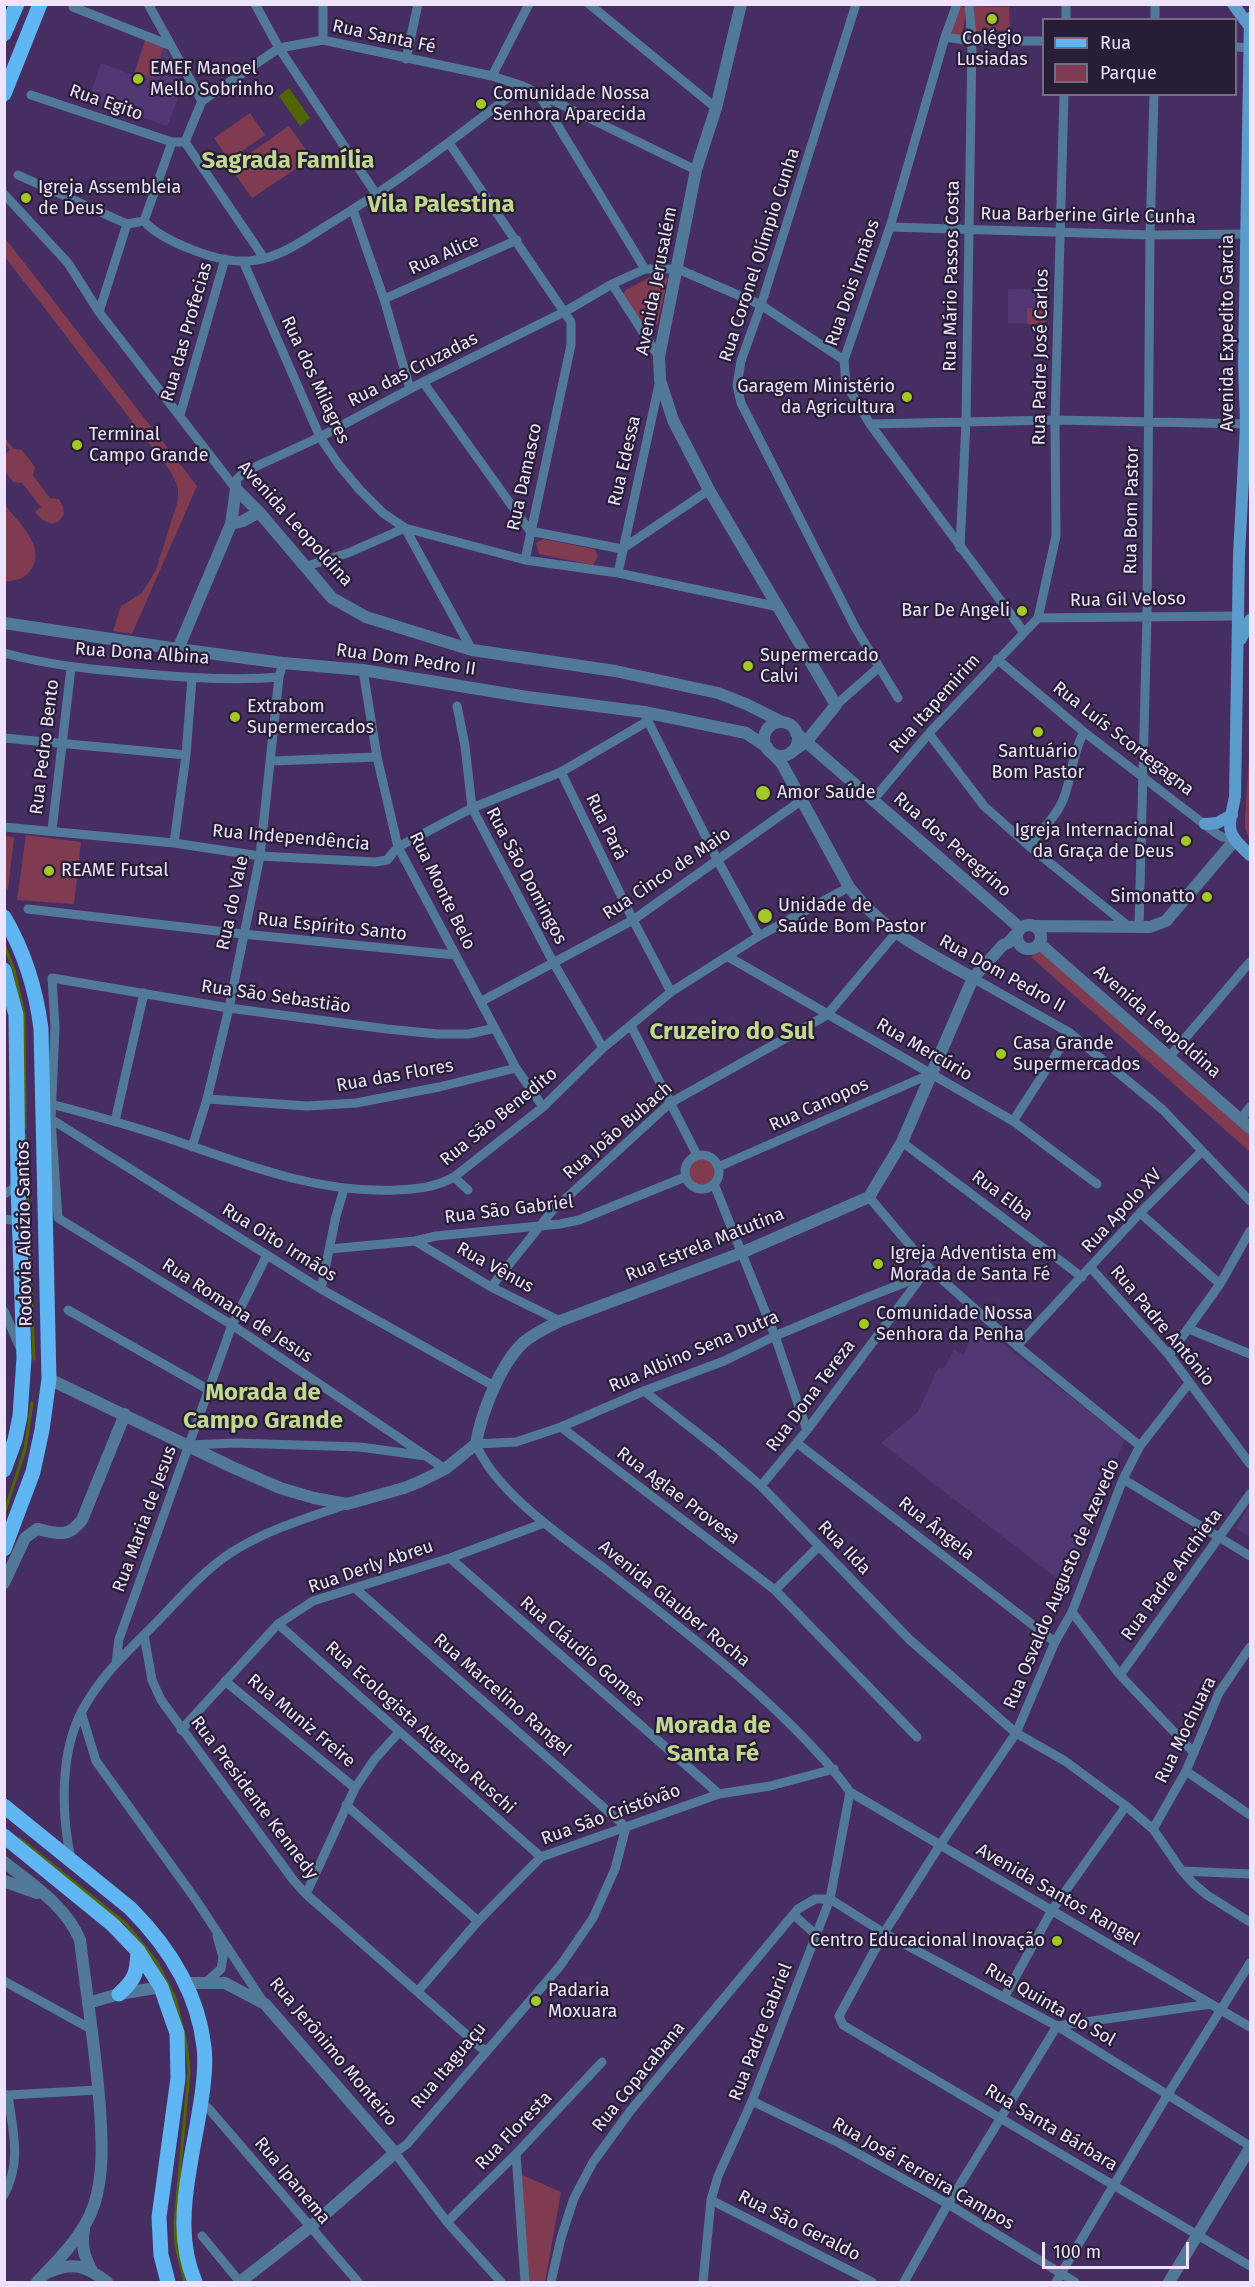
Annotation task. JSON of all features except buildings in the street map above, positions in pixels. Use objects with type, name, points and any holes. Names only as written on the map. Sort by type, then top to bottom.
[{"type":"main road","points":[[4,34],[17,4]]},
{"type":"main road","points":[[4,94],[40,4]]},
{"type":"main road","points":[[1233,4],[1250,27]]},
{"type":"main road","name":"Avenida Expedito Garcia","points":[[1233,839],[1239,649],[1247,619],[1239,555],[1248,424],[1245,364],[1251,18]]},
{"type":"main road","points":[[1239,555],[1251,585]]},
{"type":"main road","points":[[1205,824],[1217,823],[1232,814]]},
{"type":"main road","points":[[1233,839],[1251,855]]},
{"type":"main road","name":"Rodovia Aloízio Santos","points":[[4,917],[28,968],[37,1000],[41,1029],[49,1379],[42,1431],[33,1472],[4,1549]]},
{"type":"main road","name":"Rodovia Aloízio Santos","points":[[4,970],[15,1015],[11,1190],[20,1221],[24,1358],[15,1440],[4,1470]]},
{"type":"main road","points":[[21,1397],[49,1379],[24,1358]]},
{"type":"main road","points":[[4,1806],[130,1908],[166,1948],[173,1985],[178,2055],[178,2078],[159,2217],[161,2255],[168,2283]]},
{"type":"main road","points":[[4,1836],[113,1925],[195,2009],[204,2048],[200,2101],[183,2205],[183,2232],[189,2268],[195,2283]]},
{"type":"main road","points":[[120,1994],[133,1983],[138,1951]]},
{"type":"street","points":[[148,4],[202,101],[185,142]]},
{"type":"street","points":[[255,4],[279,48],[376,194]]},
{"type":"street","points":[[323,4],[324,40]]},
{"type":"street","points":[[406,59],[418,4]]},
{"type":"street","points":[[492,76],[529,4]]},
{"type":"street","points":[[589,4],[716,108]]},
{"type":"street","name":"Rua Coronel Olímpio Cunha","points":[[856,4],[761,305],[741,361],[737,385],[741,403],[878,668],[898,698]]},
{"type":"street","name":"Rua Dois Irmãos","points":[[957,4],[945,37],[890,227],[844,360],[843,373],[846,384],[870,424],[1023,632]]},
{"type":"street","name":"Rua Mário Passos Costa","points":[[960,548],[966,421],[972,41],[969,4]]},
{"type":"street","name":"Avenida Jerusalém","points":[[740,5],[716,108],[696,171],[659,357],[660,380],[673,420],[709,490],[837,705]]},
{"type":"street","points":[[73,7],[169,45]]},
{"type":"street","points":[[945,37],[972,41],[1042,41]]},
{"type":"street","name":"Rua Santa Fé","points":[[202,101],[279,48],[324,40],[492,76],[523,86],[696,171]]},
{"type":"street","points":[[144,221],[163,236],[200,252],[225,259],[243,261],[282,252],[353,210],[449,143],[523,86]]},
{"type":"street","points":[[538,93],[645,269]]},
{"type":"street","name":"Rua Egito","points":[[31,95],[172,142]]},
{"type":"street","name":"Rua Padre José Carlos","points":[[1038,618],[1056,536],[1056,420],[1064,96]]},
{"type":"street","name":"Rua Bom Pastor","points":[[1134,926],[1147,615],[1150,235],[1154,96]]},
{"type":"street","points":[[144,221],[172,142],[185,142]]},
{"type":"street","points":[[185,142],[264,258]]},
{"type":"street","points":[[449,143],[566,311]]},
{"type":"street","points":[[18,175],[127,224],[144,221]]},
{"type":"street","name":"Avenida Leopoldina","points":[[4,194],[68,263],[99,312],[236,489],[259,512],[332,598],[366,617],[472,650],[615,671],[718,693],[782,722]]},
{"type":"street","points":[[353,210],[384,299],[410,389]]},
{"type":"street","points":[[99,312],[127,224]]},
{"type":"street","name":"Rua Barberine Girle Cunha","points":[[890,227],[1150,235],[1249,234]]},
{"type":"street","name":"Rua Alice","points":[[384,299],[517,240]]},
{"type":"street","name":"Rua das Profecias","points":[[180,414],[225,259]]},
{"type":"street","name":"Rua dos Milagres","points":[[243,261],[320,437],[360,490],[383,513],[405,528],[472,650]]},
{"type":"street","name":"Rua das Cruzadas","points":[[236,489],[237,479],[244,472],[320,437],[423,382],[566,311],[612,284],[645,269],[678,269]]},
{"type":"street","points":[[678,269],[761,305],[844,360]]},
{"type":"street","points":[[612,284],[659,357]]},
{"type":"street","name":"Rua Damasco","points":[[525,560],[571,345],[571,322],[566,311]]},
{"type":"street","name":"Rua Edessa","points":[[618,573],[660,380]]},
{"type":"street","points":[[423,382],[530,531],[622,549],[709,490]]},
{"type":"street","points":[[870,424],[1056,420],[1248,424]]},
{"type":"street","points":[[178,649],[231,524],[236,489]]},
{"type":"street","points":[[231,524],[243,521],[259,512]]},
{"type":"street","points":[[304,567],[348,553],[405,528],[525,560],[618,573],[779,607]]},
{"type":"street","name":"Rua Gil Veloso","points":[[1038,618],[1147,615],[1247,619]]},
{"type":"street","points":[[1023,632],[1038,618]]},
{"type":"street","name":"Rua Dom Pedro II","points":[[4,623],[283,663],[363,670],[746,734],[769,750],[782,764],[849,887],[862,905],[895,934],[1070,1033],[1162,1109],[1251,1201]]},
{"type":"street","name":"Rua Itapemirim","points":[[873,800],[931,731],[1023,632]]},
{"type":"street","name":"Rua Dona Albina","points":[[4,653],[71,668],[192,678],[279,677]]},
{"type":"street","name":"Rua Luís Scortegagna","points":[[997,659],[1141,776],[1222,837],[1233,839]]},
{"type":"street","name":"Rua do Vale","points":[[192,1146],[207,1100],[229,1008],[260,856],[279,677],[283,663]]},
{"type":"street","name":"Rua Pedro Bento","points":[[52,830],[71,668]]},
{"type":"street","points":[[790,752],[797,742],[796,733],[790,725],[782,722],[772,724],[766,731],[764,739],[769,750],[779,755],[790,752],[806,742],[837,705],[878,668]]},
{"type":"street","name":"Rua Monte Belo","points":[[363,670],[377,757],[398,848],[516,1068],[543,1107]]},
{"type":"street","points":[[174,843],[186,754],[192,678]]},
{"type":"street","name":"Rua São Domingos","points":[[457,706],[465,746],[472,808],[553,962],[603,1048]]},
{"type":"street","points":[[646,717],[718,861],[759,936]]},
{"type":"street","name":"Rua Independência","points":[[4,827],[174,843],[260,856],[375,862],[387,860],[398,848],[472,808],[561,772],[646,717]]},
{"type":"street","points":[[931,731],[930,735],[984,806],[1029,846],[1134,926]]},
{"type":"street","points":[[1029,846],[1063,801],[1079,741],[1084,732]]},
{"type":"street","name":"Rua dos Peregrino","points":[[796,733],[873,800],[1016,938]]},
{"type":"street","points":[[4,738],[186,754]]},
{"type":"street","points":[[270,761],[377,757]]},
{"type":"street","name":"Rua Pará","points":[[561,772],[671,992]]},
{"type":"street","name":"Rua Cinco de Maio","points":[[482,1001],[633,920],[802,800]]},
{"type":"street","points":[[1140,1446],[1017,1346],[930,1269],[869,1197],[902,1142],[973,978],[1003,945],[1016,938],[1030,924],[1036,926],[1150,927],[1166,921],[1233,839]]},
{"type":"street","name":"Rua São Benedito","points":[[51,1104],[115,1121],[303,1182],[344,1189],[378,1191],[422,1188],[443,1183],[454,1177],[543,1107],[603,1048],[671,992],[759,936],[849,887]]},
{"type":"street","name":"Rua Espírito Santo","points":[[28,909],[243,934],[455,955]]},
{"type":"street","points":[[1016,938],[1030,950],[1040,944],[1042,937],[1036,926]]},
{"type":"street","name":"Rua João Bubach","points":[[490,1287],[538,1227],[565,1198],[670,1103],[827,1015],[895,934]]},
{"type":"street","name":"Avenida Leopoldina","points":[[1040,944],[1251,1128]]},
{"type":"street","name":"Rua Mercúrio","points":[[727,956],[1013,1121],[1097,1184]]},
{"type":"street","points":[[1170,1056],[1251,962]]},
{"type":"street","name":"Rua São Sebastião","points":[[51,1104],[55,1071],[52,978],[229,1008],[437,1034],[469,1034],[495,1028]]},
{"type":"street","points":[[115,1121],[144,993]]},
{"type":"street","points":[[631,1026],[697,1155]]},
{"type":"street","points":[[1013,1121],[1070,1033]]},
{"type":"street","name":"Rua das Flores","points":[[207,1100],[307,1106],[356,1103],[439,1087],[516,1068]]},
{"type":"street","name":"Rua Canopos","points":[[718,1167],[933,1073]]},
{"type":"street","points":[[51,1104],[51,1119]]},
{"type":"street","points":[[1240,1119],[1251,1107]]},
{"type":"street","name":"Rua Romana de Jesus","points":[[51,1119],[58,1218],[231,1325],[445,1469]]},
{"type":"street","name":"Rua Oito Irmãos","points":[[51,1119],[321,1289],[494,1386]]},
{"type":"street","name":"Rua Elba","points":[[902,1142],[1082,1277]]},
{"type":"street","name":"Rua Apolo XV","points":[[1017,1346],[1140,1213],[1202,1151]]},
{"type":"street","points":[[697,1155],[710,1157],[718,1167],[719,1176],[714,1184],[707,1188],[698,1188],[690,1184],[685,1177],[687,1163],[697,1155]]},
{"type":"street","points":[[454,1177],[468,1190]]},
{"type":"street","name":"Rua São Gabriel","points":[[330,1249],[415,1241],[435,1236],[519,1227],[538,1227],[579,1220],[685,1177]]},
{"type":"street","points":[[714,1184],[774,1336],[807,1430]]},
{"type":"street","points":[[321,1289],[344,1189]]},
{"type":"street","name":"Rua Estrela Matutina","points":[[476,1444],[480,1424],[494,1386],[522,1344],[537,1332],[741,1253],[869,1197]]},
{"type":"street","points":[[1140,1213],[1220,1284]]},
{"type":"street","points":[[4,1218],[20,1221]]},
{"type":"street","points":[[1169,1355],[1220,1284],[1251,1231]]},
{"type":"street","name":"Rua Vênus","points":[[415,1241],[490,1287],[561,1321]]},
{"type":"street","name":"Rua Maria de Jesus","points":[[116,1663],[119,1639],[231,1325],[267,1255]]},
{"type":"street","name":"Rua Padre Antônio","points":[[1091,1268],[1169,1355],[1251,1464]]},
{"type":"street","name":"Rua Dona Tereza","points":[[761,1486],[807,1430],[922,1276],[930,1269]]},
{"type":"street","name":"Rua Albino Sena Dutra","points":[[476,1444],[516,1442],[561,1427],[922,1276]]},
{"type":"street","points":[[68,1310],[209,1390]]},
{"type":"street","points":[[4,1311],[24,1358]]},
{"type":"street","points":[[1189,1329],[1251,1354]]},
{"type":"street","points":[[49,1379],[280,1488],[314,1498],[347,1504]]},
{"type":"street","name":"Rua Osvaldo Augusto de Azevedo","points":[[839,2016],[884,1933],[940,1845],[1017,1733],[1055,1642],[1072,1612],[1123,1479],[1140,1446],[1189,1383]]},
{"type":"street","name":"Rua Ilda","points":[[644,1391],[761,1486],[910,1640],[1017,1733],[1065,1761],[1126,1806],[1153,1829],[1182,1870],[1207,1895],[1251,1922]]},
{"type":"street","points":[[6,1579],[25,1538],[31,1533],[37,1529],[62,1534],[74,1530],[82,1520],[125,1414]]},
{"type":"street","name":"Rua Aglae Provesa","points":[[561,1427],[775,1590],[917,1737]]},
{"type":"street","points":[[4,1461],[15,1440]]},
{"type":"street","points":[[189,1445],[235,1443],[360,1448],[426,1456]]},
{"type":"street","name":"Rua Ângela","points":[[797,1443],[1055,1642]]},
{"type":"street","points":[[71,1860],[65,1829],[64,1798],[69,1748],[81,1712],[98,1685],[116,1663],[203,1575],[231,1553],[267,1532],[347,1504],[404,1488],[445,1469],[476,1444]]},
{"type":"street","name":"Avenida Glauber Rocha","points":[[476,1444],[489,1471],[544,1523],[699,1643],[761,1696],[834,1769],[850,1792]]},
{"type":"street","points":[[1123,1479],[1251,1556]]},
{"type":"street","name":"Rua Padre Anchieta","points":[[1120,1675],[1251,1494]]},
{"type":"street","name":"Rua Derly Abreu","points":[[181,1730],[278,1624],[313,1602],[450,1558],[544,1523]]},
{"type":"street","points":[[775,1590],[819,1546]]},
{"type":"street","name":"Rua Cláudio Gomes","points":[[450,1558],[719,1794]]},
{"type":"street","name":"Rua Marcelino Rangel","points":[[355,1588],[626,1827]]},
{"type":"street","points":[[1072,1612],[1120,1675],[1194,1753]]},
{"type":"street","name":"Rua Ecologista Augusto Ruschi","points":[[278,1624],[541,1857]]},
{"type":"street","name":"Rua Presidente Kennedy","points":[[144,1635],[152,1680],[160,1700],[306,1894],[485,2051]]},
{"type":"street","name":"Rua Mochuara","points":[[1153,1829],[1186,1771],[1219,1693],[1251,1647]]},
{"type":"street","name":"Rua Muniz Freire","points":[[225,1680],[355,1788]]},
{"type":"street","name":"Rua Jerônimo Monteiro","points":[[81,1712],[96,1761],[213,1925],[265,2004],[395,2153],[447,2222],[501,2283]]},
{"type":"street","points":[[306,1894],[355,1788],[374,1760],[399,1732]]},
{"type":"street","name":"Rua São Cristóvão","points":[[418,1991],[478,1921],[541,1857],[719,1794],[770,1786],[834,1769]]},
{"type":"street","points":[[1186,1771],[1248,1813],[1251,1802]]},
{"type":"street","name":"Avenida Santos Rangel","points":[[850,1792],[1251,2027]]},
{"type":"street","name":"Rua Padre Gabriel","points":[[703,2283],[711,2200],[718,2176],[752,2101],[830,1899],[850,1792]]},
{"type":"street","points":[[346,1805],[478,1921]]},
{"type":"street","points":[[1005,1996],[1052,1910],[1126,1806]]},
{"type":"street","name":"Rua Itaguaçu","points":[[240,2283],[309,2228],[407,2144],[560,1966],[593,1918],[615,1869],[626,1827]]},
{"type":"street","points":[[4,1862],[47,1896],[73,1924],[80,1940],[98,2090],[103,2151],[94,2205],[84,2227],[41,2278]]},
{"type":"street","points":[[1182,1870],[1251,1874]]},
{"type":"street","points":[[4,1881],[47,1896]]},
{"type":"street","name":"Rua Copacabana","points":[[551,2283],[561,2238],[574,2198],[593,2162],[632,2110],[794,1915],[806,1903],[815,1899],[830,1899]]},
{"type":"street","name":"Rua Quinta do Sol","points":[[830,1899],[884,1933],[1005,1996],[1057,2026],[1251,2147]]},
{"type":"street","points":[[794,1915],[816,1935]]},
{"type":"street","points":[[206,1982],[221,1969],[223,1957],[213,1925]]},
{"type":"street","points":[[1058,2278],[1168,2094],[1251,1964]]},
{"type":"street","points":[[4,1981],[91,2029]]},
{"type":"street","points":[[88,2003],[120,1994],[206,1982],[230,1985],[265,2004]]},
{"type":"street","points":[[904,2283],[948,2204],[1057,2026],[1211,2004]]},
{"type":"street","name":"Rua Santa Bárbara","points":[[839,2016],[843,2025],[1251,2266]]},
{"type":"street","name":"Rua Floresta","points":[[447,2222],[516,2154],[602,2062]]},
{"type":"street","points":[[4,2195],[11,2182],[16,2156],[6,2094],[98,2090]]},
{"type":"street","name":"Rua Ipanema","points":[[200,2101],[358,2283]]},
{"type":"street","name":"Rua José Ferreira Campos","points":[[752,2101],[839,2143],[948,2204],[1058,2278],[1075,2283]]},
{"type":"street","points":[[1169,2283],[1251,2147]]},
{"type":"street","points":[[516,2154],[525,2283]]},
{"type":"street","name":"Rua São Geraldo","points":[[711,2200],[872,2283]]},
{"type":"street","points":[[84,2227],[83,2250],[92,2271]]},
{"type":"street","points":[[202,2236],[240,2283]]},
{"type":"street","points":[[41,2278],[62,2266],[78,2266],[92,2271],[107,2283]]},
{"type":"shaded area","name":"EMEF Manoel Mello Sobrinho","points":[[145,39],[164,45],[184,84],[167,126],[89,98],[101,63],[133,75]]},
{"type":"shaded area","points":[[289,88],[310,118],[300,126],[279,96]]},
{"type":"shaded area","points":[[1008,289],[1045,290],[1045,324],[1008,323]]},
{"type":"shaded area","points":[[975,1322],[1125,1439],[1063,1583],[881,1443],[918,1412],[938,1368],[944,1368],[954,1350],[964,1355]]},
{"type":"shaded area","points":[[1250,1504],[1250,1537],[1236,1528]]},
{"type":"green space","points":[[960,6],[965,8],[966,12],[962,36],[949,33]]},
{"type":"green space","name":"Colégio Lusiadas","points":[[974,6],[1009,7],[1010,30],[974,31]]},
{"type":"green space","points":[[146,39],[164,45],[153,78],[135,72]]},
{"type":"green space","points":[[250,113],[265,135],[229,160],[214,138]]},
{"type":"green space","points":[[289,126],[312,158],[252,198],[230,167]]},
{"type":"green space","points":[[5,238],[197,486],[132,634],[113,631],[121,606],[142,593],[156,570],[178,500],[178,487],[171,472],[5,257]]},
{"type":"green space","points":[[656,274],[668,278],[657,324],[653,330],[643,325],[623,294],[627,289]]},
{"type":"green space","points":[[1027,308],[1045,309],[1045,324],[1027,324]]},
{"type":"green space","points":[[4,437],[14,449],[22,450],[35,467],[33,475],[50,498],[59,499],[64,514],[57,522],[46,522],[39,516],[35,512],[41,507],[22,483],[13,482],[5,472],[5,454],[10,450]]},
{"type":"green space","points":[[5,505],[29,536],[36,553],[35,562],[28,574],[12,581],[5,581]]},
{"type":"green space","points":[[543,539],[594,549],[598,556],[593,565],[539,554],[536,543]]},
{"type":"green space","points":[[1250,742],[1250,841],[1245,828],[1245,818]]},
{"type":"green space","name":"REAME Futsal","points":[[26,835],[81,842],[74,904],[17,900]]},
{"type":"green space","points":[[5,836],[14,837],[8,890],[5,886]]},
{"type":"green space","points":[[1038,949],[1250,1135],[1250,1152],[1031,957]]},
{"type":"green space","points":[[702,1155],[714,1160],[719,1172],[714,1184],[702,1189],[690,1184],[685,1172],[690,1160]]},
{"type":"green space","points":[[522,2175],[561,2192],[545,2282],[528,2282]]},
{"type":"waterway","points":[[4,944],[14,970],[24,1014],[25,1128]]},
{"type":"waterway","points":[[25,1135],[34,1359]]},
{"type":"waterway","points":[[4,1514],[25,1449],[32,1403]]},
{"type":"waterway","points":[[20,1839],[126,1924],[156,1961],[175,1998],[186,2043],[189,2071],[175,2222],[176,2246],[185,2282]]},
{"type":"place","name":"Colégio Lusiadas","points":[[992,19]]},
{"type":"place","name":"EMEF Manoel Mello Sobrinho","points":[[138,79]]},
{"type":"place","name":"Comunidade Nossa Senhora Aparecida","points":[[481,104]]},
{"type":"place","name":"Igreja Assembleia de Deus","points":[[26,198]]},
{"type":"place","name":"Garagem Ministério da Agricultura","points":[[907,397]]},
{"type":"place","name":"Terminal Campo Grande","points":[[77,445]]},
{"type":"place","name":"Bar De Angeli","points":[[1022,611]]},
{"type":"place","name":"Supermercado Calvi","points":[[748,666]]},
{"type":"place","name":"Extrabom Supermercados","points":[[235,717]]},
{"type":"place","name":"Santuário Bom Pastor","points":[[1038,732]]},
{"type":"place","name":"Amor Saúde","points":[[763,793]]},
{"type":"place","name":"Igreja Internacional da Graça de Deus","points":[[1186,841]]},
{"type":"place","name":"REAME Futsal","points":[[49,871]]},
{"type":"place","name":"Simonatto","points":[[1207,897]]},
{"type":"place","name":"Unidade de Saúde Bom Pastor","points":[[765,916]]},
{"type":"place","name":"Casa Grande Supermercados","points":[[1001,1054]]},
{"type":"place","name":"Igreja Adventista em Morada de Santa Fé","points":[[878,1264]]},
{"type":"place","name":"Comunidade Nossa Senhora da Penha","points":[[864,1324]]},
{"type":"place","name":"Centro Educacional Inovação","points":[[1057,1941]]},
{"type":"place","name":"Padaria Moxuara","points":[[536,2001]]},
{"type":"district","name":"Sagrada Família","points":[[288,161]]},
{"type":"district","name":"Vila Palestina","points":[[441,205]]},
{"type":"district","name":"Cruzeiro do Sul","points":[[732,1032]]},
{"type":"district","name":"Morada de Campo Grande","points":[[263,1407]]},
{"type":"district","name":"Morada de Santa Fé","points":[[713,1740]]}]
